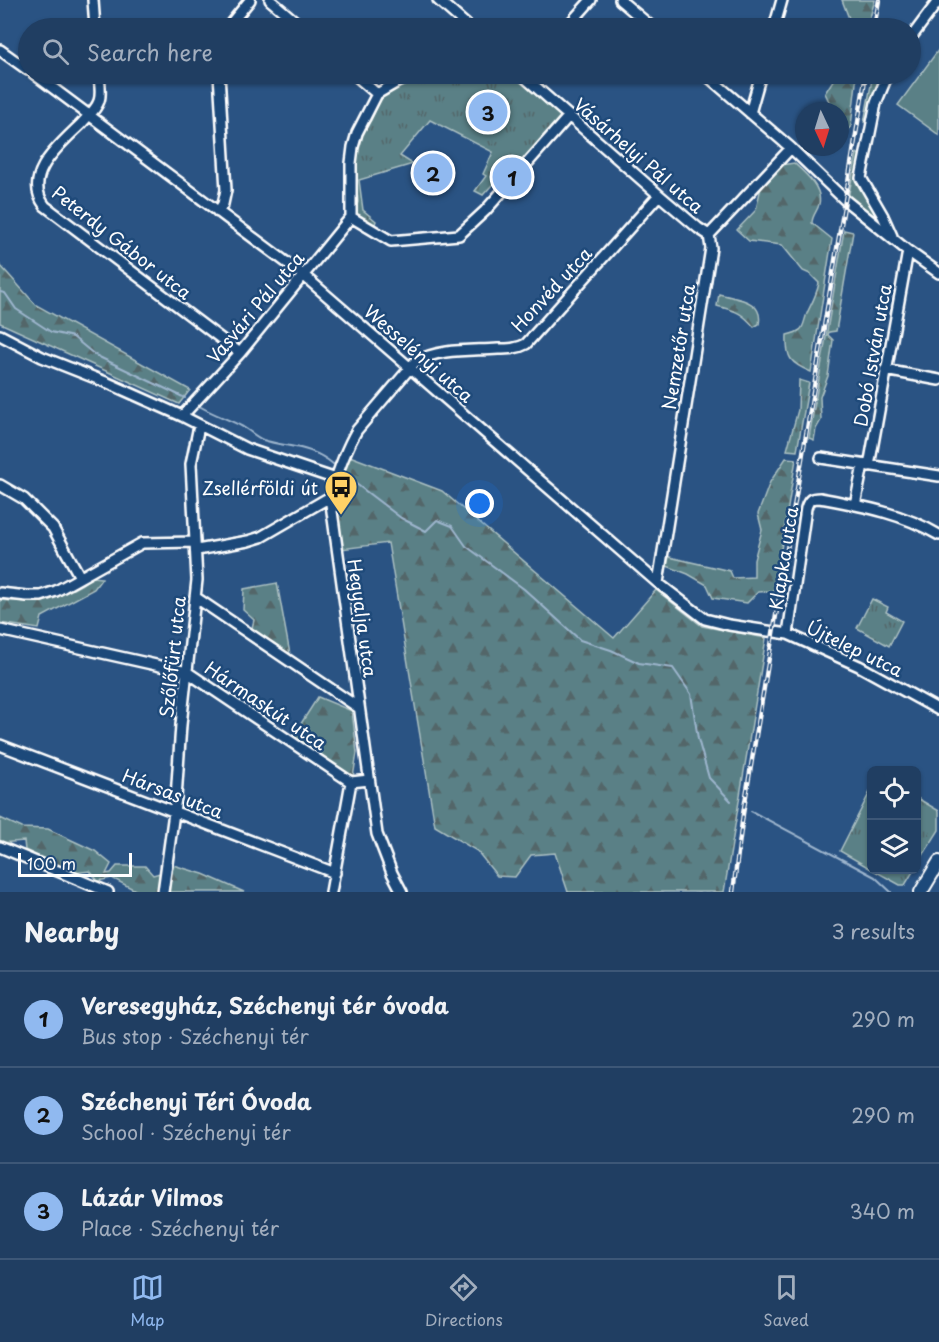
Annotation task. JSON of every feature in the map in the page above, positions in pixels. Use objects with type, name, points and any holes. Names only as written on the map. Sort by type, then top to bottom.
[{"type":"main road","points":[[921,892],[939,862]]},
{"type":"street","points":[[93,0],[94,18]]},
{"type":"street","points":[[235,18],[250,0]]},
{"type":"street","points":[[270,0],[291,18]]},
{"type":"street","points":[[438,0],[459,18]]},
{"type":"street","points":[[575,18],[591,0]]},
{"type":"street","points":[[620,0],[641,18]]},
{"type":"street","points":[[776,18],[781,0]]},
{"type":"street","points":[[921,24],[939,0]]},
{"type":"street","points":[[0,50],[18,63]]},
{"type":"street","name":"Wesselényi utca","points":[[48,84],[302,274],[658,584],[705,619],[788,634]]},
{"type":"street","points":[[90,114],[99,101],[99,84]]},
{"type":"street","points":[[218,212],[223,204],[226,190],[220,84]]},
{"type":"street","points":[[366,84],[377,94]]},
{"type":"street","points":[[394,84],[377,94],[357,133],[351,163],[351,217],[391,241],[451,236],[463,232],[492,203],[569,116]]},
{"type":"street","name":"Vásárhelyi Pál utca","points":[[535,84],[659,195],[709,235]]},
{"type":"street","points":[[717,84],[791,148],[845,200],[939,273]]},
{"type":"street","points":[[750,113],[758,84]]},
{"type":"street","points":[[884,84],[876,103],[861,178],[883,216],[892,238]]},
{"type":"street","name":"Peterdy Gábor utca","points":[[90,114],[44,163],[38,175],[36,188],[38,197],[45,206],[240,353]]},
{"type":"street","points":[[709,235],[791,148]]},
{"type":"street","name":"Honvéd utca","points":[[409,367],[431,354],[513,349],[526,344],[659,195]]},
{"type":"street","name":"Vasvári Pál utca","points":[[182,416],[240,353],[302,274],[351,217]]},
{"type":"street","name":"Nemzetőr utca","points":[[658,584],[711,248],[709,235]]},
{"type":"street","name":"Dobó István utca","points":[[855,505],[866,466],[908,251]]},
{"type":"street","points":[[0,335],[42,357],[182,416],[247,449],[336,478]]},
{"type":"street","name":"Hegyalja utca","points":[[402,892],[381,848],[369,780],[330,497],[351,440],[357,430],[409,367]]},
{"type":"street","points":[[885,370],[939,380]]},
{"type":"street","name":"Szőlőfürt utca","points":[[163,892],[174,812],[197,580],[191,464],[199,426]]},
{"type":"street","points":[[821,458],[939,476]]},
{"type":"street","points":[[0,485],[24,499],[53,528],[80,577]]},
{"type":"street","points":[[0,593],[41,596],[56,591],[142,543],[196,546],[248,541],[261,537],[330,497]]},
{"type":"street","name":"Klapka utca","points":[[788,634],[808,501],[812,498],[820,498],[855,505]]},
{"type":"street","points":[[855,505],[918,522],[939,535]]},
{"type":"street","points":[[195,597],[359,708]]},
{"type":"street","name":"Hármaskút utca","points":[[0,630],[187,672],[351,782]]},
{"type":"street","name":"Újtelep utca","points":[[788,634],[859,666],[939,710]]},
{"type":"street","name":"Hársas utca","points":[[0,746],[335,873]]},
{"type":"street","points":[[332,892],[351,782],[369,780]]},
{"type":"street","points":[[0,847],[108,892]]},
{"type":"green space","points":[[842,0],[875,0],[870,18],[849,18]]},
{"type":"green space","points":[[939,49],[939,135],[898,105],[913,84],[921,84],[921,74]]},
{"type":"green space","points":[[529,84],[561,112],[560,120],[506,180],[500,176],[483,195],[475,191],[486,176],[483,174],[493,152],[430,120],[400,156],[413,164],[359,180],[363,210],[376,221],[374,227],[355,212],[358,202],[355,166],[360,134],[371,120],[383,94],[399,85]]},
{"type":"green space","points":[[831,84],[856,84],[849,129],[849,102],[829,102],[825,93]]},
{"type":"green space","points":[[871,84],[880,84],[864,123]]},
{"type":"green space","points":[[857,153],[862,157],[860,175],[862,189],[879,215],[879,221],[848,198]]},
{"type":"green space","points":[[794,163],[812,181],[820,198],[812,223],[832,239],[811,372],[798,366],[791,359],[787,349],[787,335],[801,329],[819,283],[803,271],[782,245],[749,241],[737,230],[756,210],[761,187],[775,166]]},
{"type":"green space","points":[[844,230],[853,232],[836,331],[829,332],[828,335],[833,340],[828,376],[820,397],[821,420],[814,440],[809,438]]},
{"type":"green space","points":[[0,265],[36,305],[190,390],[179,404],[0,323]]},
{"type":"green space","points":[[719,294],[741,299],[753,305],[759,316],[759,324],[754,327],[738,313],[717,306]]},
{"type":"green space","points":[[799,380],[809,383],[797,451],[787,450],[798,410]]},
{"type":"green space","points":[[347,455],[442,491],[614,638],[656,590],[702,626],[766,638],[724,892],[568,892],[555,853],[531,855],[515,877],[497,876],[477,851],[435,826],[388,543],[341,549],[333,499]]},
{"type":"green space","points":[[786,458],[796,459],[774,591],[758,592],[747,603],[713,598],[707,585],[667,566],[669,557],[730,571],[733,578],[754,577],[754,560],[762,530],[758,514],[770,482]]},
{"type":"green space","points":[[92,577],[102,578],[94,589],[42,617],[39,629],[0,623],[0,600],[25,601],[49,598],[71,590]]},
{"type":"green space","points":[[277,583],[290,654],[251,632],[254,620],[243,610],[244,589]]},
{"type":"green space","points":[[872,599],[888,607],[886,612],[902,621],[889,646],[857,628]]},
{"type":"green space","points":[[318,697],[352,711],[357,753],[353,777],[293,736]]},
{"type":"green space","points":[[867,798],[867,867],[840,851]]},
{"type":"green space","points":[[921,800],[939,811],[939,830],[921,859]]},
{"type":"green space","points":[[0,818],[22,828],[48,829],[95,851],[111,864],[106,874],[111,873],[117,866],[145,866],[153,875],[160,873],[157,892],[139,892],[112,878],[98,881],[90,871],[73,873],[25,850],[24,841],[0,843]]},
{"type":"green space","points":[[173,865],[203,874],[244,892],[168,892]]},
{"type":"green space","points":[[880,874],[912,874],[905,885],[900,885]]},
{"type":"waterway","points":[[0,292],[5,293],[16,309],[51,332],[73,337],[95,355],[185,398]]},
{"type":"waterway","points":[[201,407],[243,427],[263,440],[308,450],[333,464]]},
{"type":"waterway","points":[[347,477],[401,518],[426,531],[437,520],[452,526],[466,546],[524,589],[580,640],[611,650],[639,663],[673,668],[691,694],[698,739],[709,778],[731,801]]},
{"type":"waterway","points":[[751,811],[875,877],[891,892]]},
{"type":"railway","points":[[876,18],[879,0]]},
{"type":"railway","points":[[733,892],[743,814],[864,84]]},
{"type":"place","name":"Lázár Vilmos","points":[[488,112]]},
{"type":"place","name":"Széchenyi Téri Óvoda","points":[[433,173]]},
{"type":"place","name":"Veresegyház, Széchenyi tér óvoda","points":[[512,177]]},
{"type":"place","name":"Zsellérföldi út","points":[[341,516]]}]
